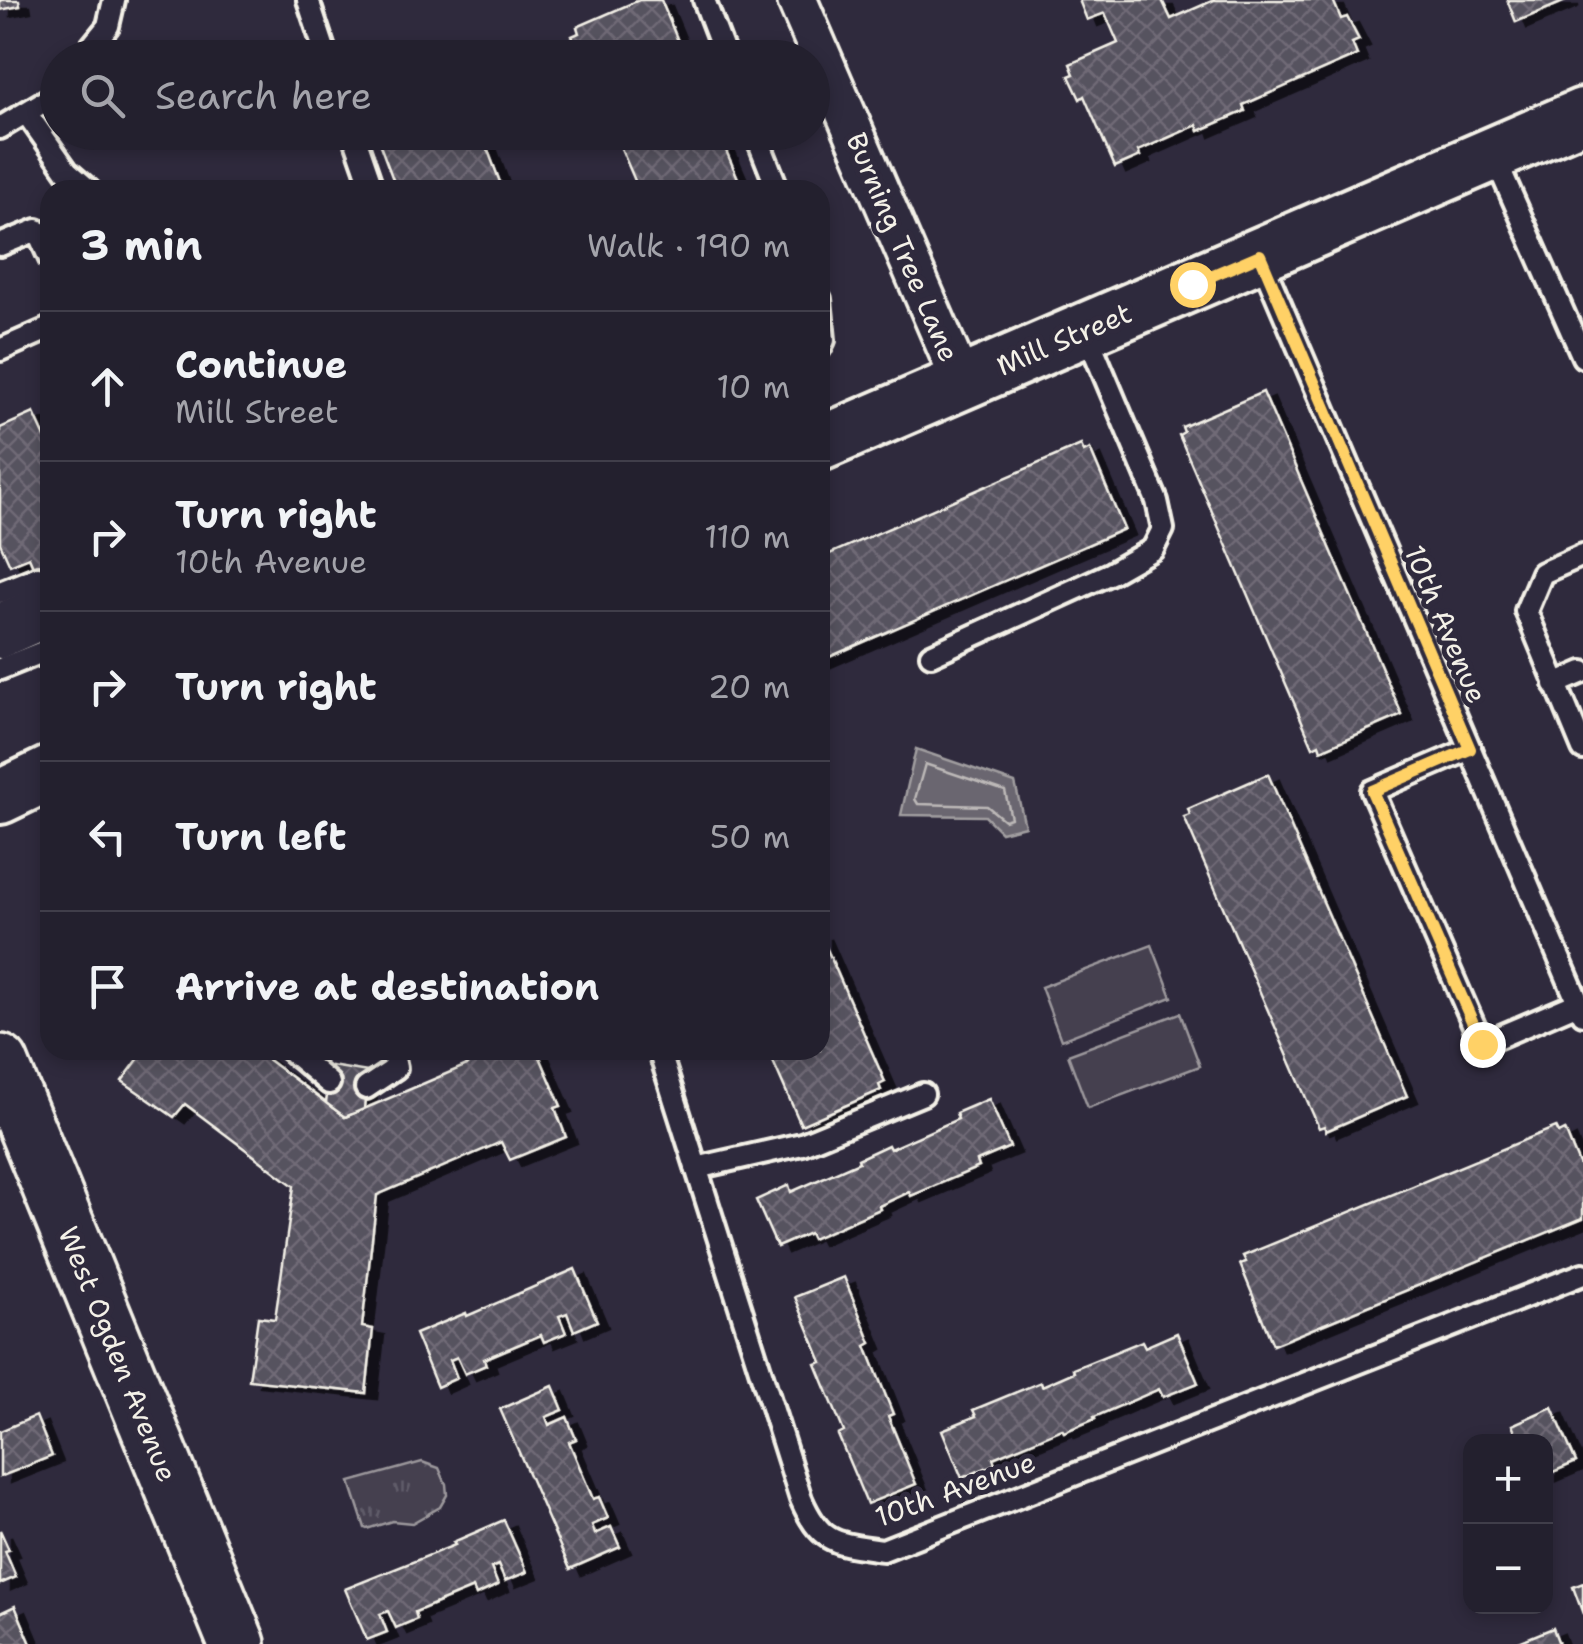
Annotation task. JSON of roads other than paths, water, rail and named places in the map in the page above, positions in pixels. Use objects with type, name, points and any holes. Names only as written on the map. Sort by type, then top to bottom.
[{"type":"main road","name":"Mill Street","points":[[830,440],[1583,115]]},
{"type":"main road","points":[[0,797],[40,778]]},
{"type":"main road","name":"West Ogden Avenue","points":[[0,1063],[237,1644]]},
{"type":"street","name":"Burning Tree Lane","points":[[797,0],[814,40]]},
{"type":"street","name":"Burning Tree Lane","points":[[830,77],[962,383]]},
{"type":"lane","points":[[97,40],[108,26],[114,0]]},
{"type":"lane","points":[[308,0],[321,40]]},
{"type":"lane","points":[[704,0],[719,40]]},
{"type":"lane","points":[[0,128],[40,105]]},
{"type":"lane","points":[[27,114],[40,133]]},
{"type":"lane","points":[[52,150],[77,180]]},
{"type":"lane","points":[[359,150],[370,180]]},
{"type":"lane","points":[[763,150],[774,180]]},
{"type":"lane","points":[[1493,154],[1583,357]]},
{"type":"lane","points":[[0,245],[37,230],[40,237]]},
{"type":"lane","name":"10th Avenue","points":[[1260,255],[1581,1008]]},
{"type":"lane","points":[[931,655],[1111,573],[1154,549],[1163,528],[1157,501],[1086,330]]},
{"type":"lane","points":[[0,350],[40,332]]},
{"type":"lane","points":[[1583,555],[1542,573],[1526,611],[1583,749]]},
{"type":"lane","points":[[0,592],[40,594]]},
{"type":"lane","points":[[0,613],[40,596]]},
{"type":"lane","points":[[0,631],[40,597]]},
{"type":"lane","points":[[0,648],[40,630]]},
{"type":"lane","points":[[0,668],[40,653]]},
{"type":"lane","points":[[1555,684],[1583,672]]},
{"type":"lane","points":[[1470,749],[1372,791],[1482,1044],[1581,1008]]},
{"type":"lane","points":[[302,1060],[329,1083]]},
{"type":"lane","points":[[366,1088],[396,1068],[394,1060]]},
{"type":"lane","name":"10th Avenue","points":[[662,1060],[801,1499],[812,1524],[837,1541],[883,1550],[1583,1274]]},
{"type":"lane","points":[[696,1168],[802,1144],[923,1094]]},
{"type":"water","points":[[916,749],[1015,783],[1025,826],[1001,832],[985,816],[901,815]]}]
